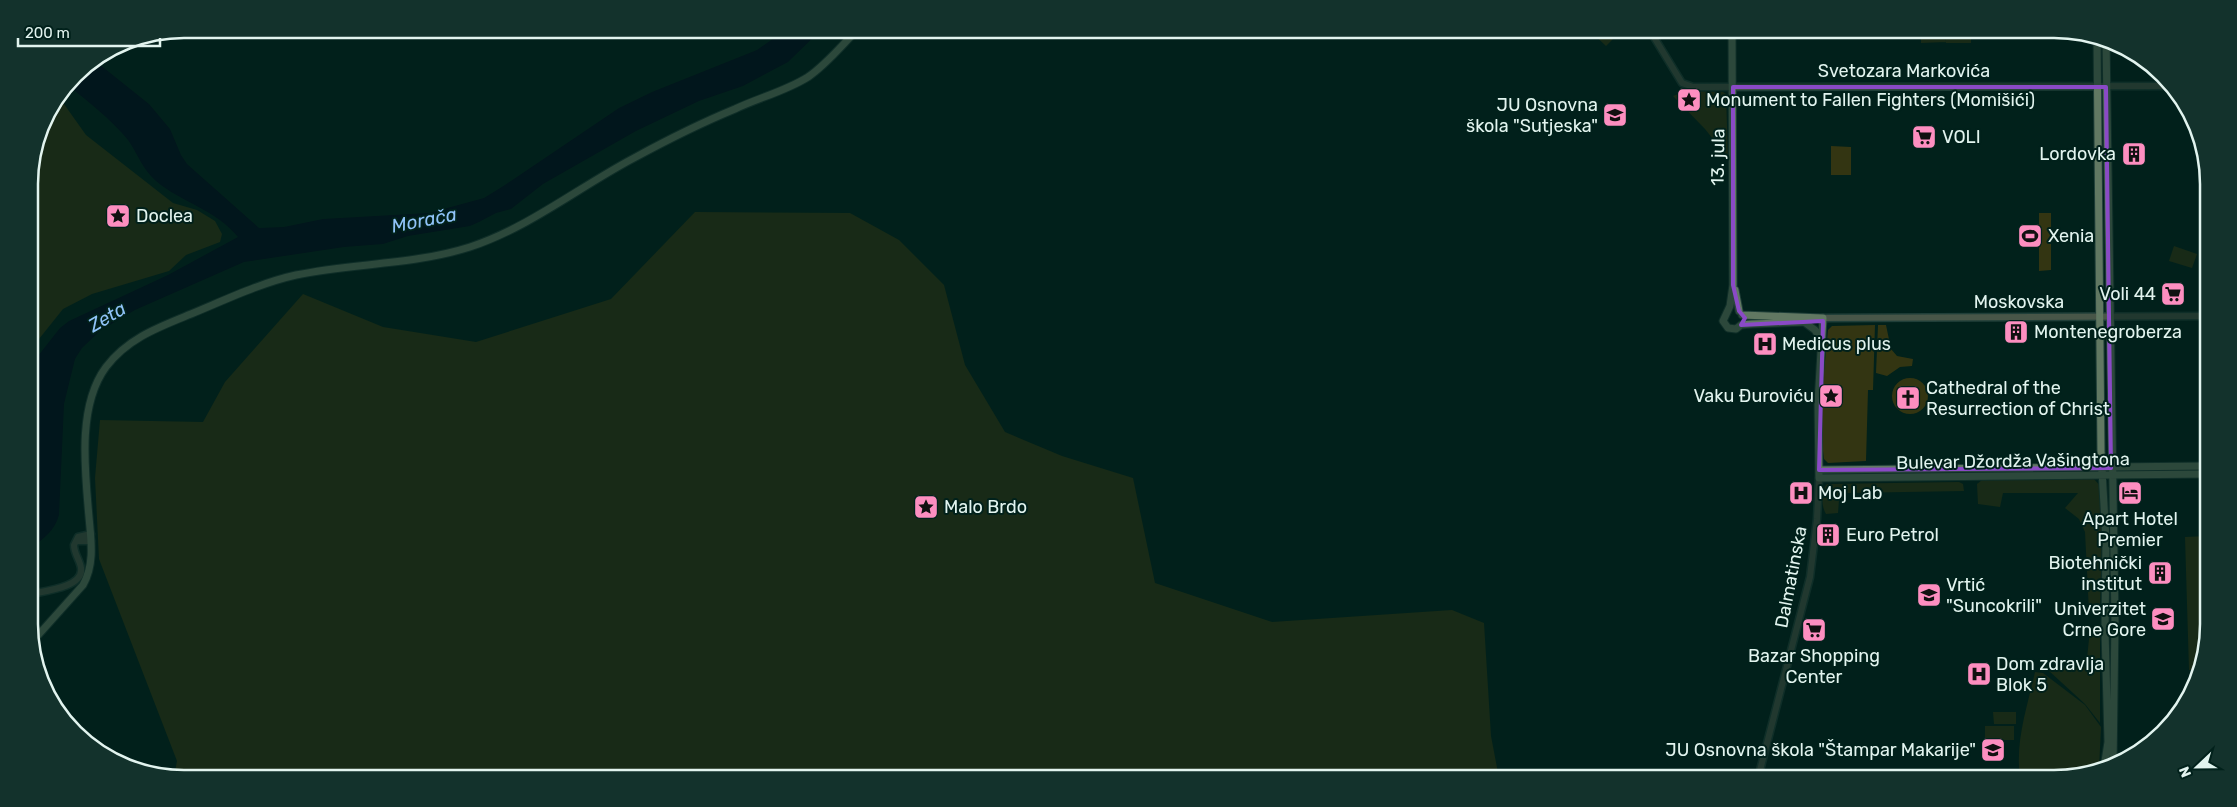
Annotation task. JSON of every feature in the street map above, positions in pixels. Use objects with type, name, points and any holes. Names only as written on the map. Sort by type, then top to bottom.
[{"type":"main road","points":[[39,635],[84,583],[91,562],[88,538],[86,452],[89,405],[94,388],[104,369],[137,338],[164,325],[281,279],[308,273],[429,258],[460,250],[498,236],[536,217],[643,153],[722,114],[803,80],[816,71],[850,37]]},
{"type":"main road","name":"13. jula","points":[[1732,37],[1733,285]]},
{"type":"main road","points":[[2097,44],[2101,472],[2104,489],[2106,540],[2105,631],[2108,742],[2105,760]]},
{"type":"main road","points":[[2106,48],[2111,472],[2115,620],[2113,756]]},
{"type":"main road","points":[[1733,285],[1741,325],[1733,329],[1726,326],[1723,318],[1728,311],[1733,285]]},
{"type":"main road","points":[[1728,311],[1740,313]]},
{"type":"main road","name":"Moskovska","points":[[1740,313],[1826,319]]},
{"type":"main road","name":"Moskovska","points":[[1741,325],[1826,319]]},
{"type":"main road","name":"Dalmatinska","points":[[1819,474],[1818,411],[1826,319]]},
{"type":"main road","points":[[1803,322],[1815,330],[1823,343]]},
{"type":"main road","name":"Bulevar Džordža Vašingtona","points":[[2111,472],[2200,466]]},
{"type":"main road","name":"Bulevar Džordža Vašingtona","points":[[1819,474],[2101,472],[2200,474]]},
{"type":"street","name":"Svetozara Markovića","points":[[1654,37],[1682,83],[1690,87],[2162,86]]},
{"type":"street","name":"Moskovska","points":[[1826,319],[2200,316]]},
{"type":"street","name":"Dalmatinska","points":[[1760,769],[1810,577],[1818,519],[1819,474]]},
{"type":"street","points":[[38,592],[71,584],[79,578],[81,569],[74,550],[77,541],[88,538]]},
{"type":"highlighted area","points":[[1733,87],[2106,87],[2111,468],[1819,470],[1823,321],[1741,325],[1745,318],[1739,311],[1733,285]]},
{"type":"green space","points":[[1596,37],[1615,37],[1606,46]]},
{"type":"green space","points":[[1921,37],[1946,37],[1946,42],[1921,43]]},
{"type":"green space","points":[[1946,37],[1971,37],[1971,43],[1946,43]]},
{"type":"green space","points":[[1686,91],[1723,92],[1726,94],[1728,158],[1705,129],[1673,96]]},
{"type":"green space","name":"Doclea","points":[[63,102],[86,135],[173,203],[197,210],[215,221],[222,234],[220,242],[186,255],[169,271],[92,294],[63,309],[39,339],[38,174],[42,146],[53,119]]},
{"type":"green space","points":[[1831,146],[1851,147],[1851,175],[1831,175]]},
{"type":"green space","points":[[695,212],[850,213],[899,240],[944,285],[965,365],[1005,432],[1062,456],[1133,478],[1155,583],[1272,622],[1452,610],[1484,623],[1491,736],[1497,769],[175,769],[177,761],[99,559],[95,478],[100,420],[203,422],[225,382],[303,294],[383,327],[476,342],[611,299]]},
{"type":"green space","points":[[2039,213],[2051,213],[2051,270],[2039,271]]},
{"type":"green space","points":[[2174,246],[2197,254],[2192,268],[2169,261]]},
{"type":"green space","points":[[1875,325],[1873,390],[1868,390],[1866,461],[1828,463],[1824,459],[1820,413],[1828,330],[1832,326]]},
{"type":"green space","points":[[1878,325],[1886,325],[1891,349],[1897,356],[1913,359],[1912,366],[1900,367],[1887,376],[1876,373]]},
{"type":"green space","points":[[1910,378],[1917,379],[1923,383],[1927,389],[1927,403],[1923,409],[1917,413],[1910,414],[1903,413],[1897,409],[1893,403],[1892,396],[1893,389],[1897,383],[1903,379]]},
{"type":"green space","points":[[2093,478],[2103,489],[2100,611],[2096,613],[2089,611],[2085,532],[2079,519],[2065,508],[2078,493],[2003,493],[2000,507],[1978,504],[1977,484],[1982,480]]},
{"type":"green space","points":[[1959,482],[1963,484],[1964,491],[1847,493],[1842,494],[1839,500],[1838,513],[1826,514],[1823,507],[1822,498],[1827,484]]},
{"type":"green space","points":[[2200,536],[2200,623],[2197,652],[2192,670],[2189,670],[2185,537]]},
{"type":"green space","points":[[2090,629],[2100,629],[2100,723],[2085,704],[2048,670],[2043,670],[2042,666],[2082,666],[2087,659]]},
{"type":"green space","points":[[2035,672],[2043,673],[2085,705],[2101,727],[2099,762],[2082,767],[2063,769],[2019,769],[2020,738]]},
{"type":"green space","points":[[1993,712],[2016,712],[2016,724],[1994,724]]},
{"type":"green space","points":[[1985,726],[2014,726],[2014,740],[1985,740]]},
{"type":"water","points":[[776,37],[814,37],[788,62],[743,86],[699,101],[636,131],[543,184],[511,209],[496,213],[470,226],[408,236],[383,244],[344,247],[244,262],[135,310],[101,330],[82,348],[75,359],[64,404],[59,515],[55,526],[38,543],[38,356],[60,328],[69,321],[168,275],[238,237],[229,227],[209,213],[166,189],[156,181],[121,132],[73,89],[80,80],[100,65],[149,104],[170,129],[187,164],[259,228],[284,227],[323,219],[429,213],[484,198],[619,108],[652,92],[757,50]]},
{"type":"place","name":"Monument to Fallen Fighters (Momišići)","points":[[1689,100]]},
{"type":"place","name":"JU Osnovna škola \"Sutjeska\"","points":[[1615,115]]},
{"type":"place","name":"VOLI","points":[[1924,137]]},
{"type":"place","name":"Lordovka","points":[[2134,154]]},
{"type":"place","name":"Doclea","points":[[118,216]]},
{"type":"place","name":"Xenia","points":[[2030,236]]},
{"type":"place","name":"Voli 44","points":[[2173,294]]},
{"type":"place","name":"Montenegroberza","points":[[2016,332]]},
{"type":"place","name":"Medicus plus","points":[[1765,344]]},
{"type":"place","name":"Vaku Đuroviću","points":[[1831,396]]},
{"type":"place","name":"Cathedral of the Resurrection of Christ","points":[[1908,398]]},
{"type":"place","name":"Moj Lab","points":[[1801,493]]},
{"type":"place","name":"Apart Hotel Premier","points":[[2130,493]]},
{"type":"place","name":"Malo Brdo","points":[[926,507]]},
{"type":"place","name":"Euro Petrol","points":[[1828,535]]},
{"type":"place","name":"Biotehnički institut","points":[[2160,573]]},
{"type":"place","name":"Vrtić \"Suncokrili\"","points":[[1929,595]]},
{"type":"place","name":"Univerzitet Crne Gore","points":[[2163,619]]},
{"type":"place","name":"Bazar Shopping Center","points":[[1814,630]]},
{"type":"place","name":"Dom zdravlja Blok 5","points":[[1979,674]]},
{"type":"place","name":"JU Osnovna škola \"Štampar Makarije\"","points":[[1993,750]]},
{"type":"water label","name":"Morača","points":[[424,220]]},
{"type":"water label","name":"Zeta","points":[[107,317]]}]
